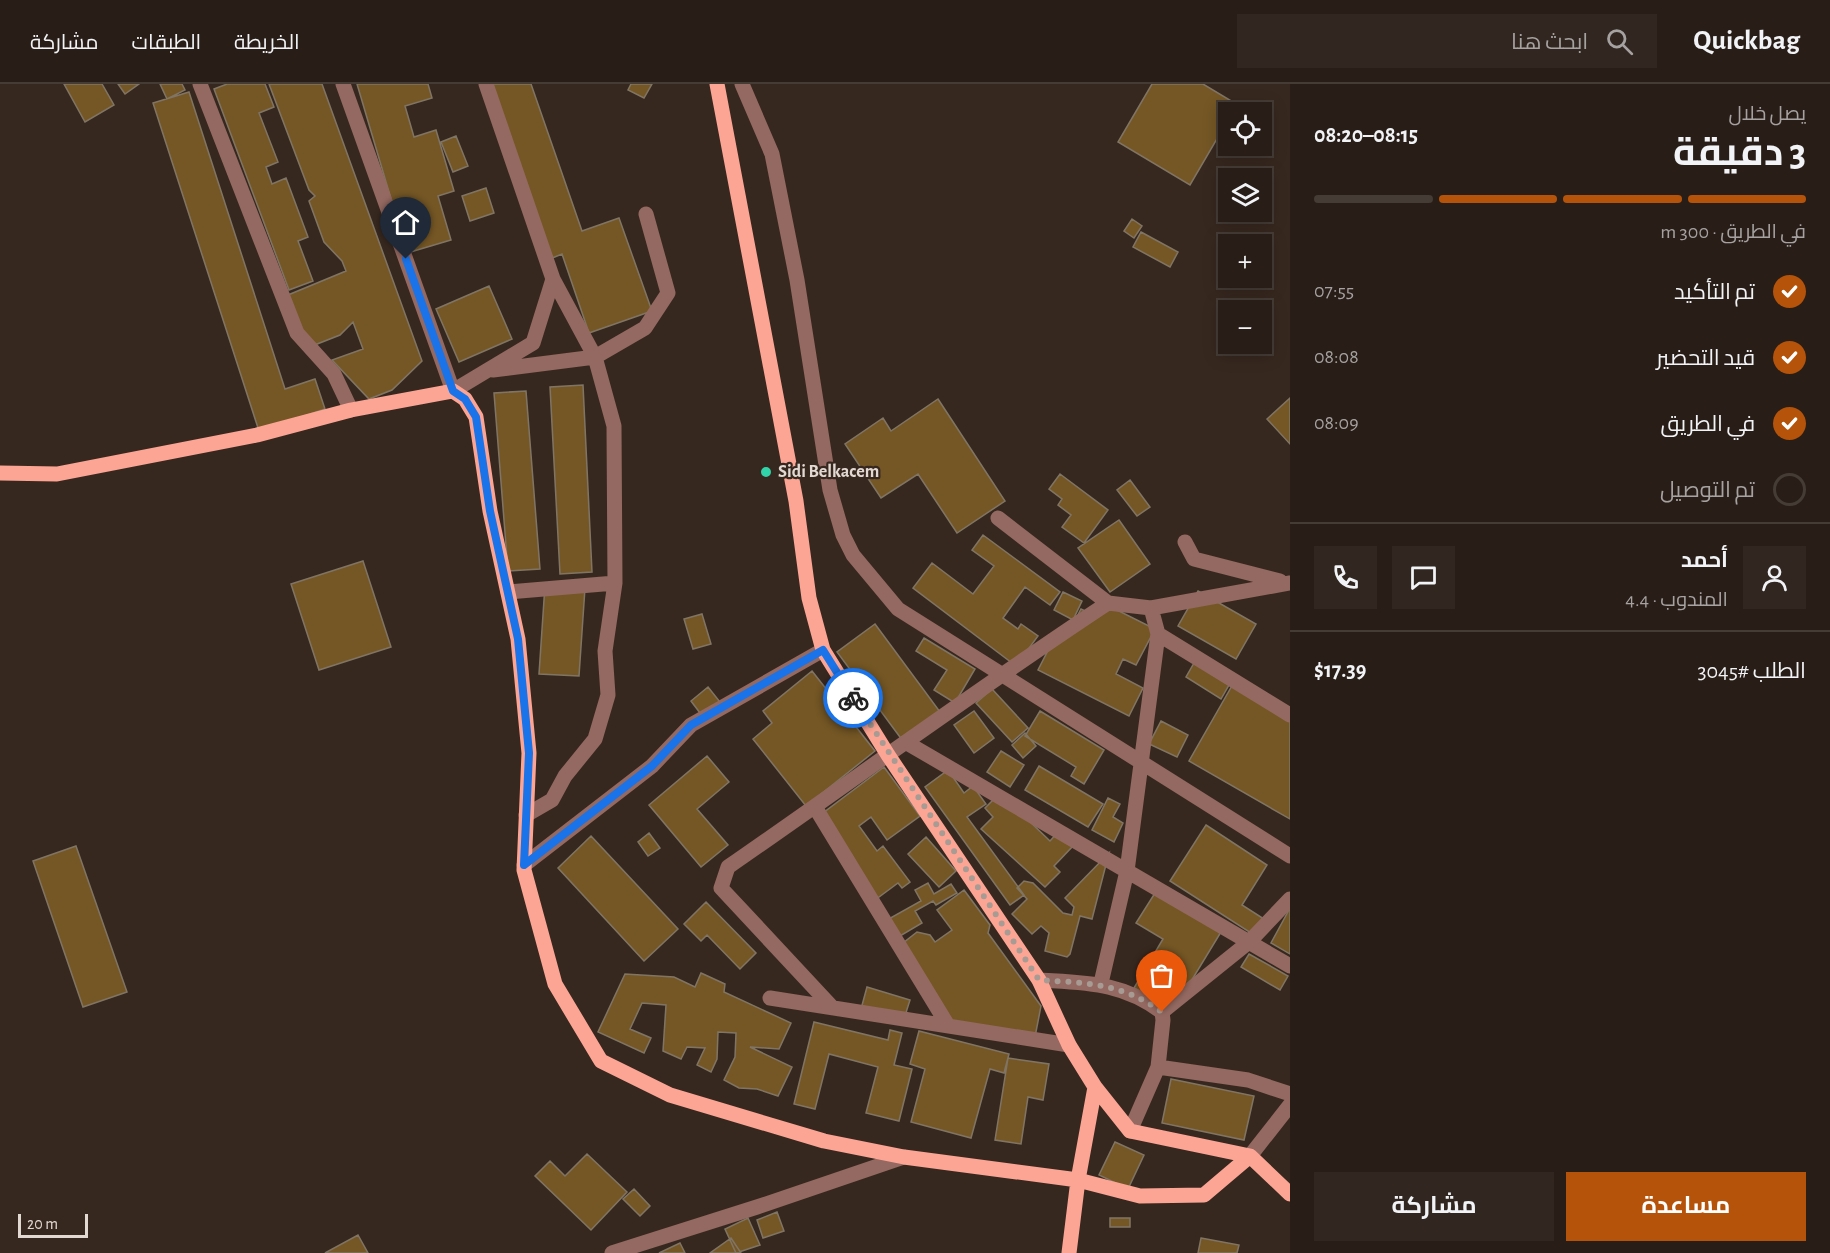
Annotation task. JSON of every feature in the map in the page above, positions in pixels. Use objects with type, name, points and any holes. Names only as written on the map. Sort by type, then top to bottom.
[{"type":"main road","points":[[717,84],[796,501],[809,598],[823,650],[888,755],[1039,980],[1069,1045],[1095,1087],[1130,1131],[1250,1156],[1290,1194]]},
{"type":"main road","points":[[0,473],[57,474],[256,435],[351,410],[453,391],[465,399],[476,417],[490,511],[518,639],[529,753],[524,865],[555,984],[601,1061],[670,1095],[824,1141],[904,1156],[1078,1180],[1140,1196],[1204,1195],[1250,1156]]},
{"type":"main road","points":[[1069,1253],[1078,1180],[1095,1087]]},
{"type":"street","points":[[200,84],[297,333],[334,374],[351,410]]},
{"type":"street","points":[[344,84],[453,391],[533,342],[553,279]]},
{"type":"street","points":[[486,84],[553,279],[595,357],[614,426],[615,583],[605,651],[608,695],[595,739],[565,776],[552,800],[526,815]]},
{"type":"street","points":[[742,84],[772,154],[796,279],[830,490],[843,535],[853,555],[898,609],[1290,856]]},
{"type":"street","points":[[486,371],[595,357],[645,328],[668,293],[645,214]]},
{"type":"street","points":[[998,518],[1108,603],[1150,609],[1288,584]]},
{"type":"street","points":[[1185,542],[1194,558],[1288,584]]},
{"type":"street","points":[[508,592],[615,583]]},
{"type":"street","points":[[832,1007],[721,888],[729,867],[908,743],[1000,674],[1108,603]]},
{"type":"street","points":[[1101,984],[1127,871],[1158,634],[1150,609]]},
{"type":"street","points":[[1158,634],[1290,715]]},
{"type":"street","points":[[524,865],[652,766],[691,725],[823,650]]},
{"type":"street","points":[[908,743],[1290,966]]},
{"type":"street","points":[[815,807],[947,1024]]},
{"type":"street","points":[[1162,1012],[1249,942],[1290,899]]},
{"type":"street","points":[[1039,980],[1101,984],[1133,996],[1162,1012]]},
{"type":"street","points":[[770,998],[947,1024],[1069,1045]]},
{"type":"street","points":[[1130,1131],[1158,1067],[1162,1012]]},
{"type":"street","points":[[1158,1067],[1248,1080],[1290,1094]]},
{"type":"street","points":[[1250,1156],[1290,1105]]},
{"type":"street","points":[[612,1253],[757,1207],[904,1156]]},
{"type":"building","points":[[64,84],[102,84],[114,105],[85,122]]},
{"type":"building","points":[[118,84],[139,84],[125,94]]},
{"type":"building","points":[[160,84],[182,84],[185,90],[167,99]]},
{"type":"building","points":[[227,84],[265,84],[274,107],[259,113],[278,162],[266,167],[272,184],[286,178],[308,237],[298,241],[313,281],[289,290],[214,89]]},
{"type":"building","points":[[269,84],[322,84],[422,361],[392,390],[369,399],[332,360],[363,349],[353,322],[340,335],[312,346],[304,336],[288,295],[346,271],[342,261],[324,242],[309,201],[315,196],[309,190]]},
{"type":"building","points":[[357,84],[428,84],[432,98],[405,106],[414,137],[436,130],[454,191],[438,196],[451,240],[407,253]]},
{"type":"building","points":[[490,84],[531,84],[582,231],[619,218],[652,311],[589,333],[562,254],[550,259]]},
{"type":"building","points":[[631,84],[652,84],[644,98],[628,90]]},
{"type":"building","points":[[1152,84],[1203,84],[1233,102],[1218,102],[1218,137],[1190,185],[1118,142]]},
{"type":"building","points":[[189,92],[285,389],[315,379],[325,409],[259,431],[153,103]]},
{"type":"building","points":[[456,136],[468,166],[453,172],[441,142]]},
{"type":"building","points":[[486,188],[494,213],[470,221],[462,196]]},
{"type":"building","points":[[1132,219],[1142,226],[1134,238],[1124,231]]},
{"type":"building","points":[[1141,232],[1178,252],[1170,267],[1133,247]]},
{"type":"building","points":[[489,286],[512,339],[459,362],[436,309]]},
{"type":"building","points":[[583,385],[592,572],[560,574],[550,387]]},
{"type":"building","points":[[526,391],[540,569],[508,571],[494,393]]},
{"type":"building","points":[[1290,398],[1290,444],[1267,419]]},
{"type":"building","points":[[938,399],[1005,501],[957,533],[918,474],[881,498],[845,444],[883,418],[891,431]]},
{"type":"building","points":[[1060,474],[1108,510],[1084,543],[1062,527],[1071,515],[1058,505],[1062,499],[1049,489]]},
{"type":"building","points":[[1130,480],[1150,507],[1137,516],[1117,490]]},
{"type":"building","points":[[1119,520],[1150,564],[1110,592],[1078,548]]},
{"type":"building","points":[[983,535],[1060,592],[1050,605],[1025,587],[1003,618],[1018,629],[1021,624],[1038,636],[1016,666],[913,588],[932,563],[973,594],[994,566],[972,550]]},
{"type":"building","points":[[363,561],[391,647],[319,670],[291,584]]},
{"type":"building","points":[[545,585],[585,588],[579,676],[539,674]]},
{"type":"building","points":[[1198,591],[1256,624],[1236,659],[1178,626]]},
{"type":"building","points":[[1063,592],[1082,601],[1073,620],[1054,610]]},
{"type":"building","points":[[1103,603],[1155,629],[1136,665],[1123,659],[1116,674],[1143,688],[1129,716],[1038,670],[1059,629],[1068,634],[1081,609],[1096,616]]},
{"type":"building","points":[[702,614],[711,644],[693,649],[684,619]]},
{"type":"building","points":[[875,624],[946,720],[908,748],[837,652]]},
{"type":"building","points":[[924,638],[975,669],[955,703],[934,690],[947,670],[916,651]]},
{"type":"building","points":[[1194,663],[1229,685],[1221,699],[1186,677]]},
{"type":"building","points":[[812,671],[875,751],[806,806],[753,739],[772,723],[763,711]]},
{"type":"building","points":[[1233,684],[1290,718],[1290,819],[1189,761]]},
{"type":"building","points":[[708,687],[724,707],[706,721],[691,701]]},
{"type":"building","points":[[992,689],[1028,728],[1012,742],[976,703]]},
{"type":"building","points":[[974,711],[994,738],[974,753],[954,725]]},
{"type":"building","points":[[1040,711],[1104,750],[1084,784],[1071,776],[1076,767],[1025,736]]},
{"type":"building","points":[[1161,721],[1188,735],[1177,757],[1149,744]]},
{"type":"building","points":[[1025,733],[1036,746],[1023,758],[1012,745]]},
{"type":"building","points":[[1001,751],[1024,765],[1010,787],[987,772]]},
{"type":"building","points":[[707,756],[729,782],[697,809],[728,845],[701,867],[649,805]]},
{"type":"building","points":[[1039,766],[1103,804],[1088,827],[1025,790]]},
{"type":"building","points":[[884,767],[920,816],[887,840],[871,817],[859,826],[877,851],[883,846],[910,882],[902,888],[898,883],[875,900],[815,819]]},
{"type":"building","points":[[948,770],[964,793],[973,786],[986,804],[967,817],[1024,895],[1010,905],[925,787]]},
{"type":"building","points":[[1000,793],[1050,841],[1058,832],[1073,846],[1054,866],[1060,872],[1045,887],[981,829],[993,817],[985,808]]},
{"type":"building","points":[[1108,798],[1120,804],[1113,817],[1123,823],[1114,842],[1092,830]]},
{"type":"building","points":[[1206,825],[1267,865],[1242,905],[1264,919],[1254,935],[1170,881]]},
{"type":"building","points":[[649,833],[660,848],[648,856],[638,842]]},
{"type":"building","points":[[591,836],[678,929],[644,961],[558,868]]},
{"type":"building","points":[[926,837],[956,871],[939,887],[908,854]]},
{"type":"building","points":[[76,846],[127,992],[83,1007],[33,861]]},
{"type":"building","points":[[1109,853],[1092,919],[1080,916],[1070,954],[1067,957],[1045,951],[1049,933],[1041,926],[1032,934],[1012,914],[1027,899],[1017,888],[1024,881],[1033,883],[1063,913],[1072,915],[1074,907],[1065,898]]},
{"type":"building","points":[[928,883],[934,894],[951,884],[957,893],[936,905],[933,901],[915,911],[922,923],[895,939],[885,921],[921,901],[915,890]]},
{"type":"building","points":[[964,890],[990,925],[988,933],[1041,1006],[1035,1037],[957,1027],[898,947],[917,932],[930,935],[935,942],[952,930],[937,910]]},
{"type":"building","points":[[1155,893],[1221,932],[1173,1011],[1134,988],[1163,939],[1136,923]]},
{"type":"building","points":[[706,902],[756,953],[740,969],[707,935],[701,941],[684,924]]},
{"type":"building","points":[[1290,908],[1290,954],[1271,943]]},
{"type":"building","points":[[1249,954],[1288,976],[1280,990],[1241,967]]},
{"type":"building","points":[[701,973],[725,984],[724,992],[791,1023],[779,1049],[750,1047],[792,1067],[778,1096],[757,1089],[739,1088],[724,1080],[735,1057],[736,1033],[718,1032],[717,1059],[711,1072],[697,1065],[705,1048],[687,1047],[681,1059],[663,1051],[666,1005],[642,1003],[630,1029],[651,1038],[644,1053],[598,1032],[625,974],[674,977],[695,987]]},
{"type":"building","points":[[867,987],[910,1000],[903,1022],[861,1009]]},
{"type":"building","points":[[814,1022],[888,1040],[890,1030],[902,1033],[894,1065],[912,1069],[899,1121],[866,1113],[878,1067],[829,1054],[815,1109],[794,1104]]},
{"type":"building","points":[[919,1031],[1009,1054],[1004,1073],[990,1069],[971,1138],[911,1122],[925,1069],[910,1064]]},
{"type":"building","points":[[1008,1058],[1049,1064],[1043,1100],[1028,1097],[1021,1144],[995,1140]]},
{"type":"building","points":[[1171,1079],[1254,1096],[1244,1140],[1162,1123]]},
{"type":"building","points":[[1115,1142],[1144,1155],[1128,1189],[1099,1175]]},
{"type":"building","points":[[587,1154],[627,1192],[591,1230],[535,1176],[550,1161],[565,1176]]},
{"type":"building","points":[[634,1189],[650,1206],[640,1216],[623,1199]]},
{"type":"building","points":[[777,1212],[784,1231],[763,1238],[757,1220]]},
{"type":"building","points":[[748,1218],[760,1245],[736,1253],[725,1229]]},
{"type":"building","points":[[1110,1218],[1130,1218],[1130,1227],[1110,1227]]},
{"type":"building","points":[[358,1235],[368,1253],[325,1253]]},
{"type":"building","points":[[731,1238],[741,1253],[710,1253]]},
{"type":"building","points":[[1201,1238],[1239,1245],[1237,1253],[1198,1253]]},
{"type":"building","points":[[680,1243],[685,1253],[659,1253]]},
{"type":"way so far","points":[[853,698],[888,755],[1039,980],[1101,984],[1133,996],[1162,1012]]},
{"type":"place","name":"Sidi Belkacem","points":[[766,472]]},
{"type":"route","points":[[406,259],[453,391],[465,399],[476,417],[490,511],[518,639],[529,753],[524,865],[652,766],[691,725],[823,650],[853,698]]}]
